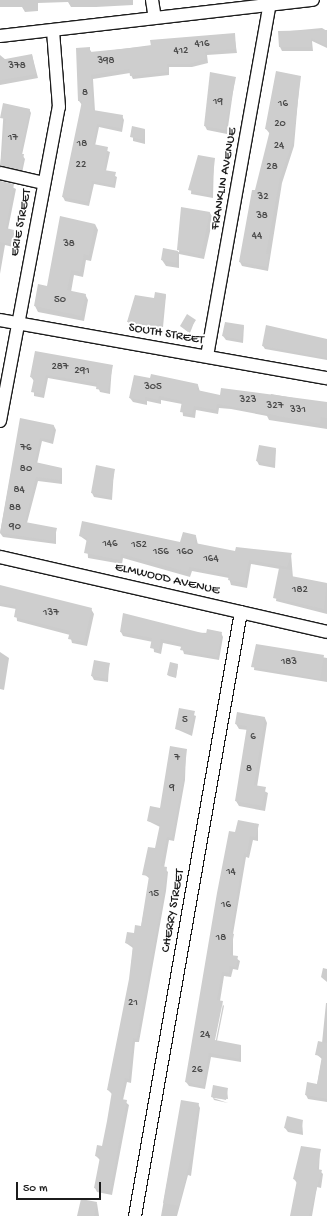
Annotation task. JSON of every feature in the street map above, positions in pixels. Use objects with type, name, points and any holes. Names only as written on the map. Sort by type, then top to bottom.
[{"type":"street","points":[[152,0],[156,18]]},
{"type":"street","points":[[0,36],[269,7],[313,0]]},
{"type":"street","name":"FRANKLIN AVENUE","points":[[207,356],[269,7]]},
{"type":"street","name":"ERIE STREET","points":[[0,420],[58,107],[53,30]]},
{"type":"street","points":[[0,173],[44,183]]},
{"type":"street","name":"SOUTH STREET","points":[[0,320],[327,378]]},
{"type":"street","name":"ELMWOOD AVENUE","points":[[0,557],[327,632]]},
{"type":"street","name":"CHERRY STREET","points":[[135,1216],[241,612]]},
{"type":"building","points":[[327,30],[327,46],[311,38],[311,47],[279,47],[278,31]]},
{"type":"building","points":[[235,33],[236,49],[205,52],[206,59],[189,64],[167,64],[168,72],[130,76],[129,69],[91,75],[93,110],[123,115],[121,128],[97,124],[93,144],[108,147],[104,170],[116,172],[113,185],[92,181],[88,202],[62,197],[82,101],[78,101],[76,48],[90,47],[90,52],[151,46],[150,40]]},
{"type":"building","points":[[32,54],[36,74],[0,80],[0,60]]},
{"type":"building","points":[[276,71],[301,76],[293,141],[280,178],[266,254],[269,254],[267,267],[239,262],[252,190],[255,190],[270,130],[265,129]]},
{"type":"building","points":[[210,72],[236,77],[225,130],[204,126]]},
{"type":"building","points":[[3,103],[30,109],[20,154],[24,154],[21,170],[0,166],[6,119],[0,118]]},
{"type":"building","points":[[132,126],[145,129],[143,140],[130,137]]},
{"type":"building","points":[[198,155],[215,158],[211,195],[188,190]]},
{"type":"building","points":[[0,181],[14,184],[6,228],[14,230],[12,244],[0,242]]},
{"type":"building","points":[[181,207],[210,212],[201,255],[177,250]]},
{"type":"building","points":[[60,216],[95,224],[89,256],[84,254],[80,272],[71,270],[67,290],[86,294],[81,316],[34,306],[38,284],[47,286]]},
{"type":"building","points":[[163,248],[178,251],[176,263],[161,260]]},
{"type":"building","points":[[155,292],[166,294],[161,324],[127,322],[135,295],[154,298]]},
{"type":"building","points":[[187,314],[196,320],[188,332],[180,326]]},
{"type":"building","points":[[225,322],[244,325],[241,340],[222,336]]},
{"type":"building","points":[[266,325],[327,339],[327,358],[262,346]]},
{"type":"building","points":[[35,351],[113,365],[108,391],[96,389],[97,383],[46,375],[42,394],[31,392],[34,378],[30,377]]},
{"type":"building","points":[[151,374],[198,384],[197,390],[220,395],[221,388],[327,402],[327,418],[321,417],[320,424],[217,404],[216,410],[194,406],[192,414],[180,412],[182,401],[159,396],[158,400],[145,397],[145,401],[129,398],[134,375],[150,378]]},
{"type":"building","points":[[20,418],[54,425],[51,440],[40,438],[35,462],[62,468],[60,480],[36,477],[25,522],[57,528],[54,541],[0,533]]},
{"type":"building","points":[[259,445],[276,448],[273,465],[256,461]]},
{"type":"building","points":[[96,465],[115,469],[110,497],[91,493]]},
{"type":"building","points":[[82,521],[180,542],[183,532],[196,535],[195,543],[235,551],[236,547],[292,553],[287,567],[249,560],[245,583],[228,580],[229,575],[189,567],[188,572],[121,554],[120,560],[84,553],[87,538],[79,536]]},
{"type":"building","points":[[279,568],[292,570],[291,576],[327,583],[324,609],[273,598]]},
{"type":"building","points":[[0,585],[92,608],[84,642],[68,639],[70,631],[14,617],[16,606],[0,603]]},
{"type":"building","points":[[123,613],[206,634],[207,629],[222,632],[217,657],[180,650],[182,644],[161,639],[159,650],[150,648],[152,638],[120,632]]},
{"type":"building","points":[[256,644],[324,655],[320,679],[251,667]]},
{"type":"building","points":[[94,660],[110,663],[107,679],[91,676]]},
{"type":"building","points":[[170,662],[178,664],[176,677],[167,675]]},
{"type":"building","points":[[179,708],[195,711],[190,732],[175,729]]},
{"type":"building","points":[[237,712],[265,717],[254,785],[266,787],[262,806],[235,801],[247,726],[235,724]]},
{"type":"building","points":[[170,746],[187,749],[184,776],[172,838],[167,837],[161,866],[167,867],[165,886],[137,1039],[133,1038],[129,1079],[125,1078],[121,1099],[127,1100],[110,1192],[94,1188],[100,1157],[95,1156],[97,1145],[102,1146],[107,1121],[112,1091],[107,1090],[129,979],[133,945],[125,943],[127,932],[134,933],[135,925],[141,926],[149,876],[142,875],[148,847],[155,848],[160,824],[147,821],[150,806],[160,808]]},
{"type":"building","points":[[238,820],[259,824],[256,837],[250,836],[247,854],[244,853],[231,933],[234,934],[230,955],[238,956],[236,967],[230,966],[229,973],[222,972],[217,1000],[223,1001],[215,1040],[241,1045],[239,1059],[209,1053],[203,1086],[185,1082],[229,831],[235,832]]},
{"type":"building","points":[[318,1041],[327,1043],[327,1099],[305,1095],[307,1082],[317,1084],[322,1056],[315,1055]]},
{"type":"building","points":[[213,1085],[228,1088],[226,1100],[211,1097]]},
{"type":"building","points":[[181,1100],[199,1103],[192,1139],[195,1140],[179,1206],[163,1203]]},
{"type":"building","points":[[287,1116],[303,1120],[301,1132],[284,1128]]},
{"type":"building","points":[[301,1146],[321,1149],[317,1169],[322,1170],[309,1216],[290,1216],[297,1180],[293,1179]]},
{"type":"building","points":[[81,1199],[97,1202],[94,1216],[77,1216]]}]
